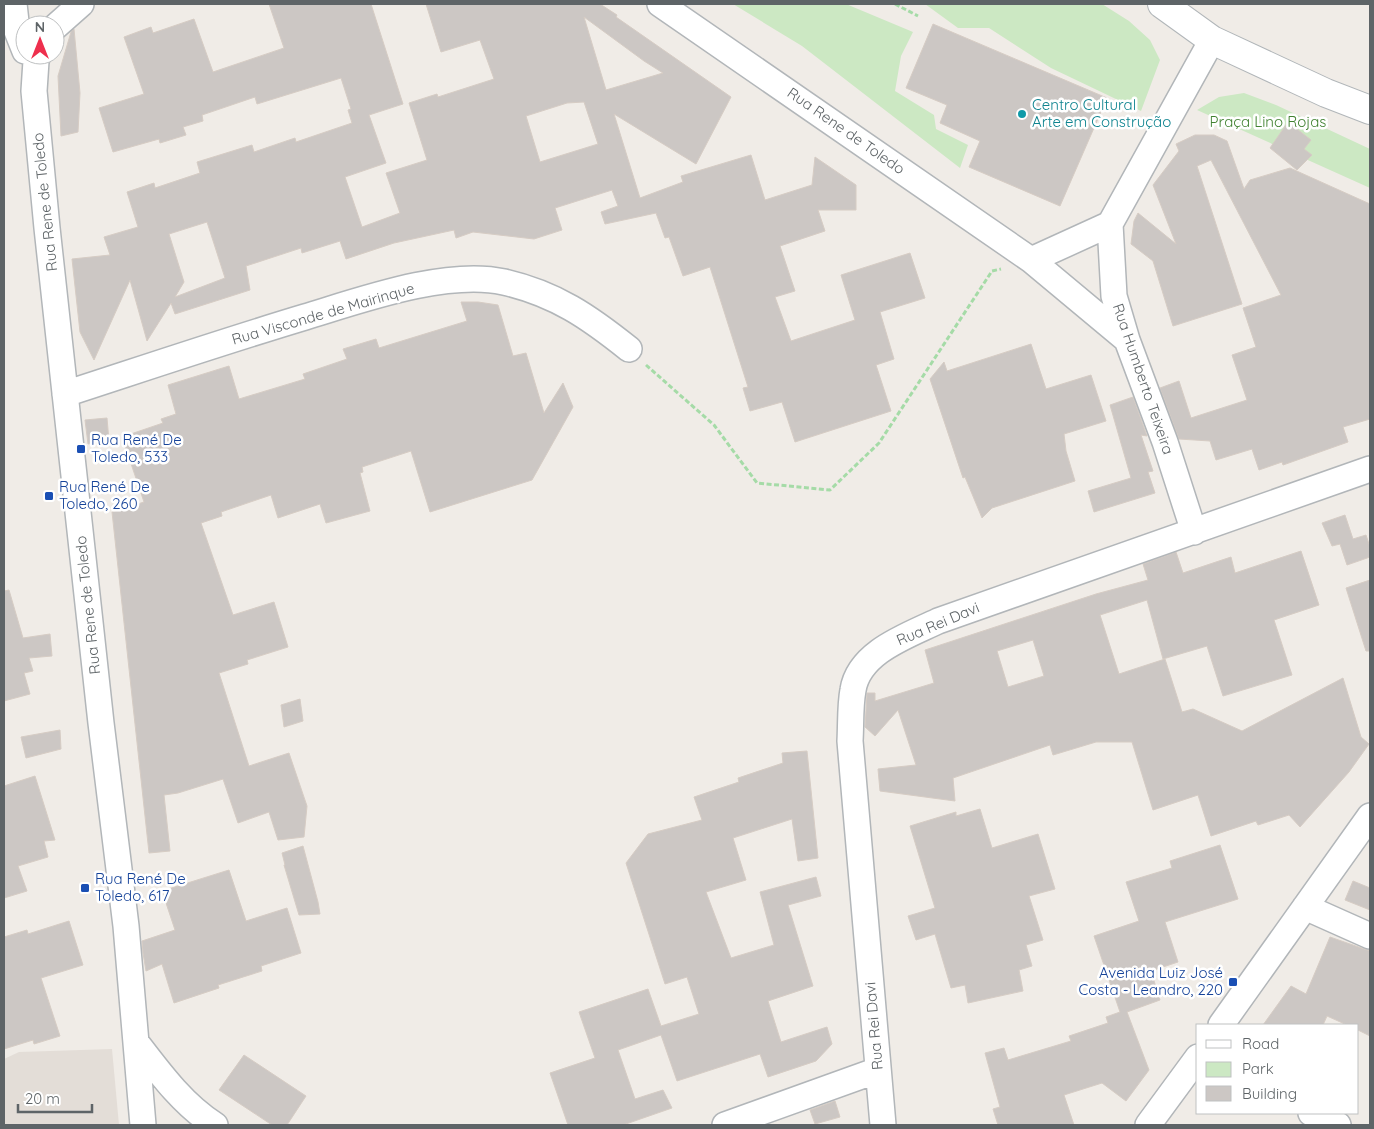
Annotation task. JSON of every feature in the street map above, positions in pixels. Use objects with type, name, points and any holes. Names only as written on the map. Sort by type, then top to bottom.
[{"type":"main road","points":[[1162,4],[1212,40],[1326,93],[1370,110]]},
{"type":"street","points":[[65,18],[81,4]]},
{"type":"street","name":"Rua Rene de Toledo","points":[[660,4],[1031,260],[1126,340]]},
{"type":"street","points":[[1031,260],[1110,224],[1212,40]]},
{"type":"street","name":"Rua Rene de Toledo","points":[[33,65],[65,394],[101,723],[126,926],[142,1125]]},
{"type":"street","name":"Rua Humberto Teixeira","points":[[1110,224],[1114,296],[1126,340],[1165,442],[1194,532]]},
{"type":"street","name":"Rua Visconde de Mairinque","points":[[65,394],[366,298],[448,280],[503,282],[554,297],[597,324],[629,349]]},
{"type":"street","name":"Rua Rei Davi","points":[[883,1125],[850,741],[852,691],[856,679],[869,661],[887,646],[938,621],[1370,470]]},
{"type":"street","points":[[1221,1024],[1370,816]]},
{"type":"street","points":[[1305,908],[1370,936]]},
{"type":"street","points":[[136,1042],[167,1082],[205,1123]]},
{"type":"street","points":[[1148,1125],[1196,1059]]},
{"type":"street","points":[[725,1125],[878,1070]]},
{"type":"street","points":[[1313,1114],[1338,1125]]},
{"type":"path","points":[[895,4],[918,16]]},
{"type":"path","points":[[629,349],[714,425],[757,483],[830,490],[879,443],[992,271],[1031,260]]},
{"type":"shaded area","points":[[112,1049],[119,1125],[4,1125],[4,1059],[19,1052]]},
{"type":"green space","points":[[733,4],[846,4],[913,32],[901,56],[895,91],[934,115],[936,129],[968,145],[960,168],[802,46]]},
{"type":"green space","points":[[925,4],[1102,4],[1129,21],[1150,40],[1160,60],[1141,111],[1051,68],[989,28],[958,28]]},
{"type":"green space","name":"Praça Lino Rojas","points":[[1244,93],[1276,105],[1370,149],[1370,188],[1197,110],[1219,97]]},
{"type":"building","points":[[269,4],[371,4],[403,104],[369,115],[386,163],[345,177],[362,227],[400,213],[386,173],[427,160],[409,103],[437,94],[438,97],[494,79],[480,40],[441,52],[426,4],[600,4],[731,97],[696,164],[614,114],[640,198],[683,182],[681,176],[751,155],[765,200],[812,185],[815,157],[856,185],[856,210],[818,210],[825,231],[780,246],[795,291],[775,297],[791,341],[855,320],[841,275],[910,253],[925,298],[880,312],[894,359],[876,365],[891,411],[795,442],[782,402],[750,411],[743,388],[748,387],[710,267],[683,276],[669,237],[665,238],[656,213],[605,224],[601,212],[618,206],[612,190],[555,208],[562,230],[534,239],[473,232],[456,238],[454,230],[394,243],[346,259],[340,241],[302,253],[301,248],[246,266],[250,290],[175,314],[171,303],[147,341],[130,280],[94,360],[80,332],[72,259],[110,255],[104,237],[138,227],[127,192],[154,183],[155,188],[200,173],[197,162],[252,145],[254,152],[295,138],[296,142],[352,123],[348,110],[351,109],[341,78],[257,104],[255,97],[202,115],[203,121],[183,127],[186,135],[160,143],[159,139],[113,152],[99,108],[144,94],[124,37],[151,27],[153,33],[194,19],[213,72],[284,48]],"holes":[[[584,17],[644,61],[663,73],[606,90]],[[584,102],[598,144],[540,162],[526,116],[567,103]],[[207,222],[225,278],[175,297],[184,282],[169,234]]]},
{"type":"building","name":"Centro Cultural Arte em Construção","points":[[933,24],[1107,98],[1060,206],[969,167],[980,141],[940,123],[947,105],[906,88]]},
{"type":"building","points":[[74,29],[80,93],[78,132],[61,136],[58,76],[61,65],[65,65],[65,52],[71,32]]},
{"type":"building","points":[[1288,122],[1311,140],[1304,149],[1312,155],[1297,170],[1270,148]]},
{"type":"building","points":[[1195,135],[1214,135],[1227,141],[1244,189],[1250,180],[1290,168],[1370,204],[1370,419],[1343,427],[1348,442],[1283,465],[1282,462],[1259,470],[1252,449],[1216,460],[1210,441],[1179,439],[1160,388],[1179,381],[1191,418],[1247,400],[1232,355],[1256,347],[1243,308],[1281,295],[1211,160],[1197,166],[1242,304],[1173,326],[1153,261],[1131,244],[1134,221],[1138,213],[1176,244],[1153,185],[1179,151],[1176,144]]},
{"type":"building","points":[[461,302],[498,305],[513,356],[526,353],[544,413],[563,383],[573,407],[532,480],[430,512],[411,451],[362,467],[363,472],[360,473],[370,511],[326,523],[320,504],[278,518],[271,495],[221,512],[222,516],[201,523],[233,615],[274,602],[288,647],[247,660],[248,664],[219,673],[249,766],[289,753],[307,806],[304,837],[278,840],[269,812],[238,823],[223,779],[178,793],[164,795],[170,851],[149,853],[112,512],[144,502],[122,437],[163,423],[161,419],[176,414],[168,385],[229,366],[239,399],[305,379],[303,374],[347,359],[343,349],[376,339],[379,348],[467,321]]},
{"type":"building","points":[[1031,344],[1046,389],[1091,375],[1106,421],[1064,434],[1066,451],[1075,481],[992,508],[982,518],[965,477],[963,478],[930,379],[944,362],[947,371]]},
{"type":"building","points":[[1133,397],[1147,436],[1141,435],[1153,471],[1148,472],[1155,493],[1094,512],[1088,491],[1131,478],[1110,405]]},
{"type":"building","points":[[107,418],[109,441],[88,444],[85,420]]},
{"type":"building","points":[[1345,515],[1353,539],[1366,535],[1370,547],[1370,557],[1347,565],[1340,544],[1332,546],[1322,523]]},
{"type":"building","points":[[1301,551],[1319,605],[1274,620],[1292,675],[1223,696],[1207,646],[1163,659],[1147,600],[1100,615],[1119,674],[1165,659],[1182,712],[1193,709],[1242,731],[1343,678],[1361,737],[1369,744],[1349,772],[1300,827],[1289,815],[1258,825],[1256,821],[1211,836],[1198,795],[1153,810],[1132,742],[1096,742],[1053,755],[1050,745],[953,778],[955,801],[880,791],[878,769],[916,765],[898,710],[875,736],[865,727],[867,693],[875,693],[875,701],[934,683],[925,650],[1096,594],[1148,580],[1143,564],[1176,552],[1183,573],[1231,557],[1235,573]],"holes":[[[1033,640],[1044,676],[1008,687],[997,651]]]},
{"type":"building","points":[[1370,580],[1370,651],[1366,651],[1346,588]]},
{"type":"building","points":[[9,590],[23,638],[50,634],[52,656],[29,658],[33,671],[24,673],[30,694],[4,701],[4,591]]},
{"type":"building","points":[[300,699],[303,721],[284,727],[281,705]]},
{"type":"building","points":[[60,730],[61,749],[26,758],[21,737]]},
{"type":"building","points":[[807,751],[818,858],[798,861],[792,819],[733,838],[746,880],[706,892],[731,958],[774,945],[760,892],[816,877],[821,896],[788,905],[813,986],[768,1001],[781,1042],[827,1027],[832,1044],[816,1061],[768,1077],[760,1054],[677,1081],[661,1035],[618,1050],[635,1099],[663,1090],[672,1108],[623,1125],[568,1125],[550,1073],[595,1058],[579,1012],[648,989],[661,1026],[699,1014],[687,977],[665,984],[626,863],[648,834],[702,820],[694,797],[739,782],[738,778],[783,763],[782,753]]},
{"type":"building","points":[[35,776],[55,840],[44,841],[48,857],[18,866],[27,891],[4,898],[4,786]]},
{"type":"building","points":[[980,809],[992,848],[1038,834],[1055,889],[1029,896],[1043,940],[1026,945],[1032,966],[1019,970],[1023,991],[968,1003],[965,985],[951,988],[935,934],[916,940],[908,916],[935,908],[910,826],[956,812],[956,816]]},
{"type":"building","points":[[1220,845],[1238,899],[1165,922],[1178,962],[1151,971],[1160,1000],[1127,1012],[1149,1070],[1126,1101],[1102,1083],[1064,1095],[1074,1125],[998,1125],[993,1109],[1000,1107],[985,1053],[1004,1048],[1008,1060],[1071,1041],[1069,1036],[1108,1023],[1106,1017],[1120,1012],[1094,936],[1139,921],[1126,882],[1172,868],[1170,861]]},
{"type":"building","points":[[303,846],[320,914],[299,915],[284,865],[282,853]]},
{"type":"building","points":[[229,870],[246,921],[287,908],[301,953],[261,966],[262,971],[218,985],[219,988],[174,1003],[162,964],[146,971],[143,953],[142,941],[175,930],[162,891]]},
{"type":"building","points":[[1353,881],[1370,888],[1370,910],[1345,900]]},
{"type":"building","points":[[69,921],[83,965],[41,978],[60,1036],[34,1044],[33,1040],[4,1049],[4,937],[27,930],[28,934]]},
{"type":"building","points":[[1330,937],[1370,951],[1370,1036],[1359,1030],[1359,1024],[1345,1024],[1327,1016],[1323,1024],[1264,1024],[1291,986],[1306,994]]},
{"type":"building","points":[[244,1055],[306,1096],[287,1125],[272,1125],[219,1090]]},
{"type":"building","points":[[835,1101],[840,1117],[815,1124],[810,1110]]},
{"type":"place","name":"Centro Cultural Arte em Construção","points":[[1022,114]]},
{"type":"place","name":"Rua René De Toledo, 533","points":[[81,449]]},
{"type":"place","name":"Rua René De Toledo, 260","points":[[49,496]]},
{"type":"place","name":"Rua René De Toledo, 617","points":[[85,888]]},
{"type":"place","name":"Avenida Luiz José Costa - Leandro, 220","points":[[1233,982]]}]
